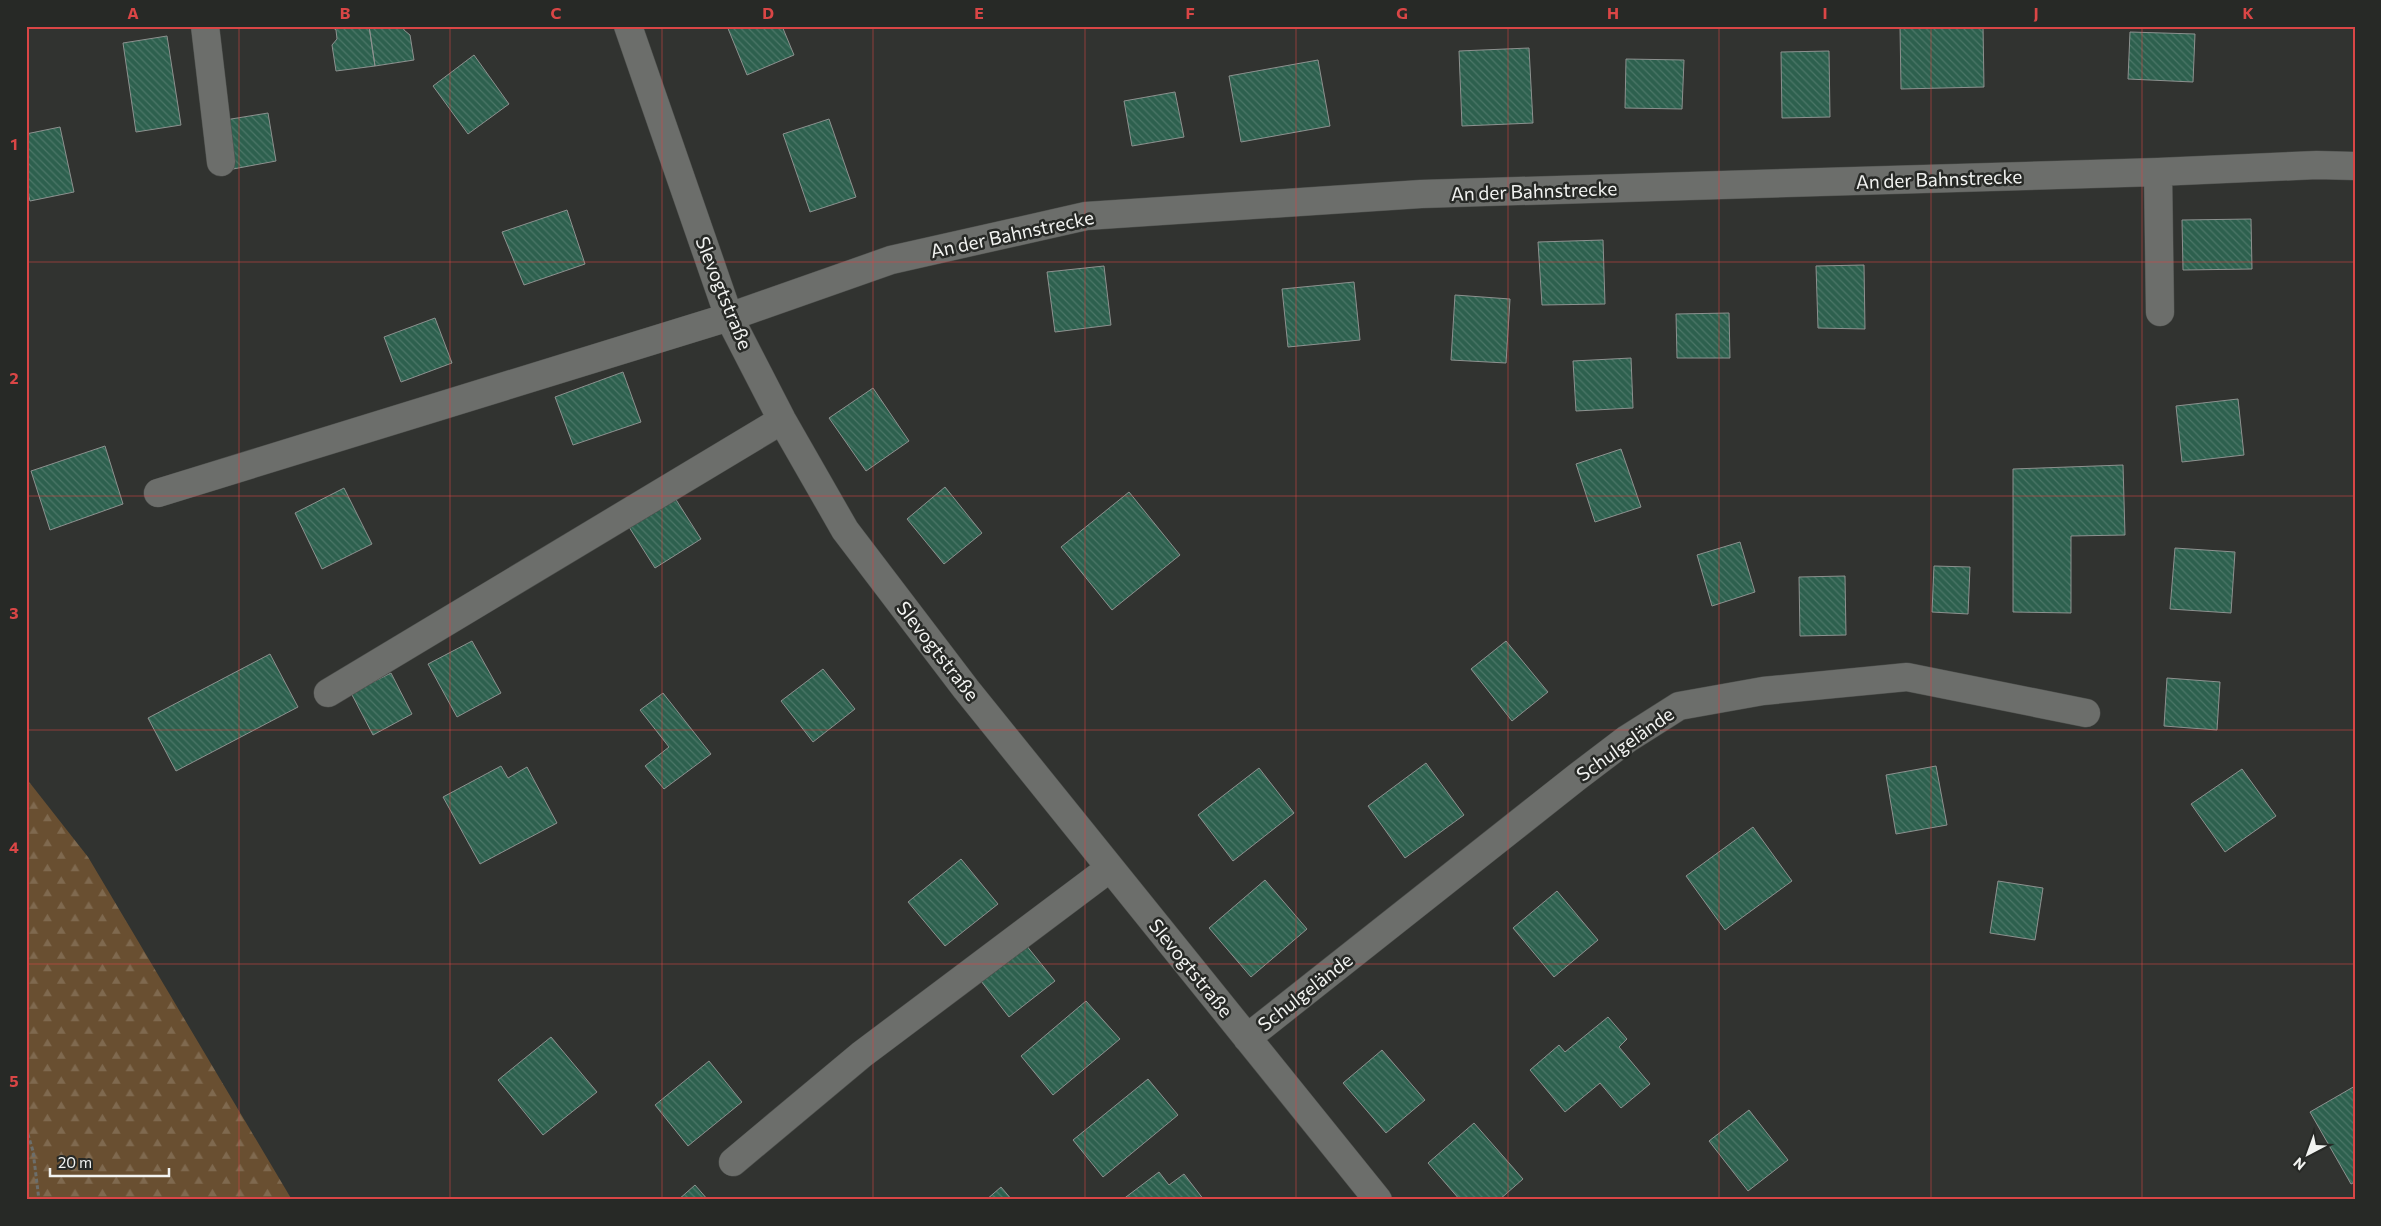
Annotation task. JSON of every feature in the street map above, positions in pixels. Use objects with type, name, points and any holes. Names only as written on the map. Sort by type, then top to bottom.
[{"type":"street","points":[[205,26],[221,162]]},
{"type":"street","name":"Slevogtstraße","points":[[628,26],[729,317],[782,420],[845,530],[966,688],[1378,1200]]},
{"type":"street","name":"An der Bahnstrecke","points":[[158,493],[729,317],[892,260],[1086,216],[1421,194],[2158,172],[2317,165],[2355,166]]},
{"type":"street","points":[[2158,172],[2160,312]]},
{"type":"street","points":[[328,693],[782,420]]},
{"type":"street","name":"Schulgelände","points":[[1247,1038],[1606,755],[1679,706],[1764,691],[1906,678],[2086,713]]},
{"type":"street","points":[[734,1162],[861,1055],[1110,868]]},
{"type":"path","points":[[26,1128],[33,1151],[39,1200]]},
{"type":"green space","points":[[26,778],[88,857],[292,1200],[26,1200]]},
{"type":"building","points":[[331,26],[369,26],[375,66],[336,71],[332,45],[337,39],[336,30]]},
{"type":"building","points":[[369,26],[403,26],[404,30],[410,35],[414,60],[375,66]]},
{"type":"building","points":[[727,26],[782,26],[794,55],[747,75]]},
{"type":"building","points":[[1900,26],[1983,26],[1984,87],[1901,89]]},
{"type":"building","points":[[2130,32],[2195,34],[2193,82],[2128,79]]},
{"type":"building","points":[[167,36],[181,125],[136,132],[123,43]]},
{"type":"building","points":[[1529,48],[1533,123],[1462,126],[1459,51]]},
{"type":"building","points":[[1829,51],[1830,117],[1782,118],[1781,52]]},
{"type":"building","points":[[474,55],[509,104],[468,134],[433,86]]},
{"type":"building","points":[[1626,59],[1684,60],[1682,109],[1625,108]]},
{"type":"building","points":[[1318,60],[1330,126],[1241,142],[1229,76]]},
{"type":"building","points":[[1175,92],[1184,137],[1132,146],[1124,101]]},
{"type":"building","points":[[268,113],[276,161],[233,169],[225,120]]},
{"type":"building","points":[[829,119],[856,197],[810,212],[783,134]]},
{"type":"building","points":[[60,127],[74,192],[30,201],[26,184],[26,134]]},
{"type":"building","points":[[567,210],[585,264],[524,285],[502,232]]},
{"type":"building","points":[[2251,219],[2252,269],[2183,270],[2182,220]]},
{"type":"building","points":[[1603,240],[1605,304],[1542,305],[1538,242]]},
{"type":"building","points":[[1864,265],[1865,329],[1818,328],[1816,266]]},
{"type":"building","points":[[1104,266],[1111,325],[1055,332],[1047,272]]},
{"type":"building","points":[[1354,282],[1360,340],[1288,347],[1282,289]]},
{"type":"building","points":[[1455,295],[1510,299],[1506,363],[1451,360]]},
{"type":"building","points":[[1729,313],[1730,358],[1677,358],[1676,314]]},
{"type":"building","points":[[435,318],[452,363],[401,382],[384,337]]},
{"type":"building","points":[[1631,358],[1633,408],[1576,411],[1573,361]]},
{"type":"building","points":[[623,372],[641,422],[573,445],[555,397]]},
{"type":"building","points":[[873,388],[909,441],[866,471],[829,418]]},
{"type":"building","points":[[2238,399],[2244,455],[2182,462],[2176,406]]},
{"type":"building","points":[[105,446],[123,504],[50,530],[31,471]]},
{"type":"building","points":[[1621,449],[1641,507],[1595,522],[1576,464]]},
{"type":"building","points":[[2123,465],[2125,535],[2071,536],[2071,613],[2013,612],[2013,469]]},
{"type":"building","points":[[945,487],[982,533],[944,564],[907,519]]},
{"type":"building","points":[[344,488],[372,544],[322,569],[295,513]]},
{"type":"building","points":[[1129,492],[1180,555],[1112,610],[1061,547]]},
{"type":"building","points":[[675,498],[701,539],[655,568],[629,527]]},
{"type":"building","points":[[1740,542],[1755,592],[1712,606],[1697,555]]},
{"type":"building","points":[[2175,548],[2235,552],[2231,613],[2170,609]]},
{"type":"building","points":[[1934,566],[1970,567],[1968,614],[1932,612]]},
{"type":"building","points":[[1845,576],[1846,635],[1800,636],[1799,577]]},
{"type":"building","points":[[472,641],[501,693],[457,717],[428,664]]},
{"type":"building","points":[[1506,641],[1548,692],[1512,721],[1471,669]]},
{"type":"building","points":[[270,654],[298,707],[176,771],[148,718]]},
{"type":"building","points":[[823,669],[855,709],[813,742],[781,701]]},
{"type":"building","points":[[391,673],[412,714],[373,735],[351,693]]},
{"type":"building","points":[[2167,678],[2220,682],[2217,730],[2164,726]]},
{"type":"building","points":[[663,693],[711,754],[664,789],[645,766],[669,747],[640,710]]},
{"type":"building","points":[[1426,763],[1464,815],[1405,858],[1368,806]]},
{"type":"building","points":[[501,766],[508,778],[527,767],[557,823],[480,864],[443,797]]},
{"type":"building","points":[[1936,766],[1947,825],[1896,834],[1886,775]]},
{"type":"building","points":[[1259,768],[1294,813],[1233,861],[1198,815]]},
{"type":"building","points":[[2242,769],[2276,816],[2225,852],[2191,804]]},
{"type":"building","points":[[1753,827],[1792,881],[1725,930],[1686,876]]},
{"type":"building","points":[[961,859],[998,904],[945,946],[908,902]]},
{"type":"building","points":[[1265,880],[1307,929],[1251,977],[1209,928]]},
{"type":"building","points":[[1998,881],[2043,888],[2035,940],[1990,933]]},
{"type":"building","points":[[1557,891],[1598,940],[1554,977],[1513,928]]},
{"type":"building","points":[[1026,945],[1055,981],[1009,1017],[981,981]]},
{"type":"building","points":[[1086,1001],[1120,1039],[1053,1095],[1021,1056]]},
{"type":"building","points":[[1608,1017],[1627,1039],[1619,1047],[1650,1084],[1621,1108],[1600,1083],[1565,1112],[1530,1070],[1559,1045],[1565,1052]]},
{"type":"building","points":[[551,1037],[597,1092],[543,1135],[498,1080]]},
{"type":"building","points":[[1382,1050],[1425,1100],[1386,1133],[1343,1083]]},
{"type":"building","points":[[709,1061],[742,1102],[688,1146],[655,1105]]},
{"type":"building","points":[[1148,1079],[1178,1115],[1103,1177],[1073,1140]]},
{"type":"building","points":[[2355,1086],[2355,1182],[2351,1184],[2310,1112]]},
{"type":"building","points":[[1749,1110],[1788,1160],[1748,1191],[1709,1141]]},
{"type":"building","points":[[1474,1123],[1523,1179],[1499,1200],[1460,1200],[1428,1163]]},
{"type":"building","points":[[1159,1172],[1169,1185],[1184,1174],[1204,1200],[1122,1200]]},
{"type":"building","points":[[695,1185],[708,1200],[678,1200]]},
{"type":"building","points":[[1001,1187],[1012,1200],[986,1200]]}]
